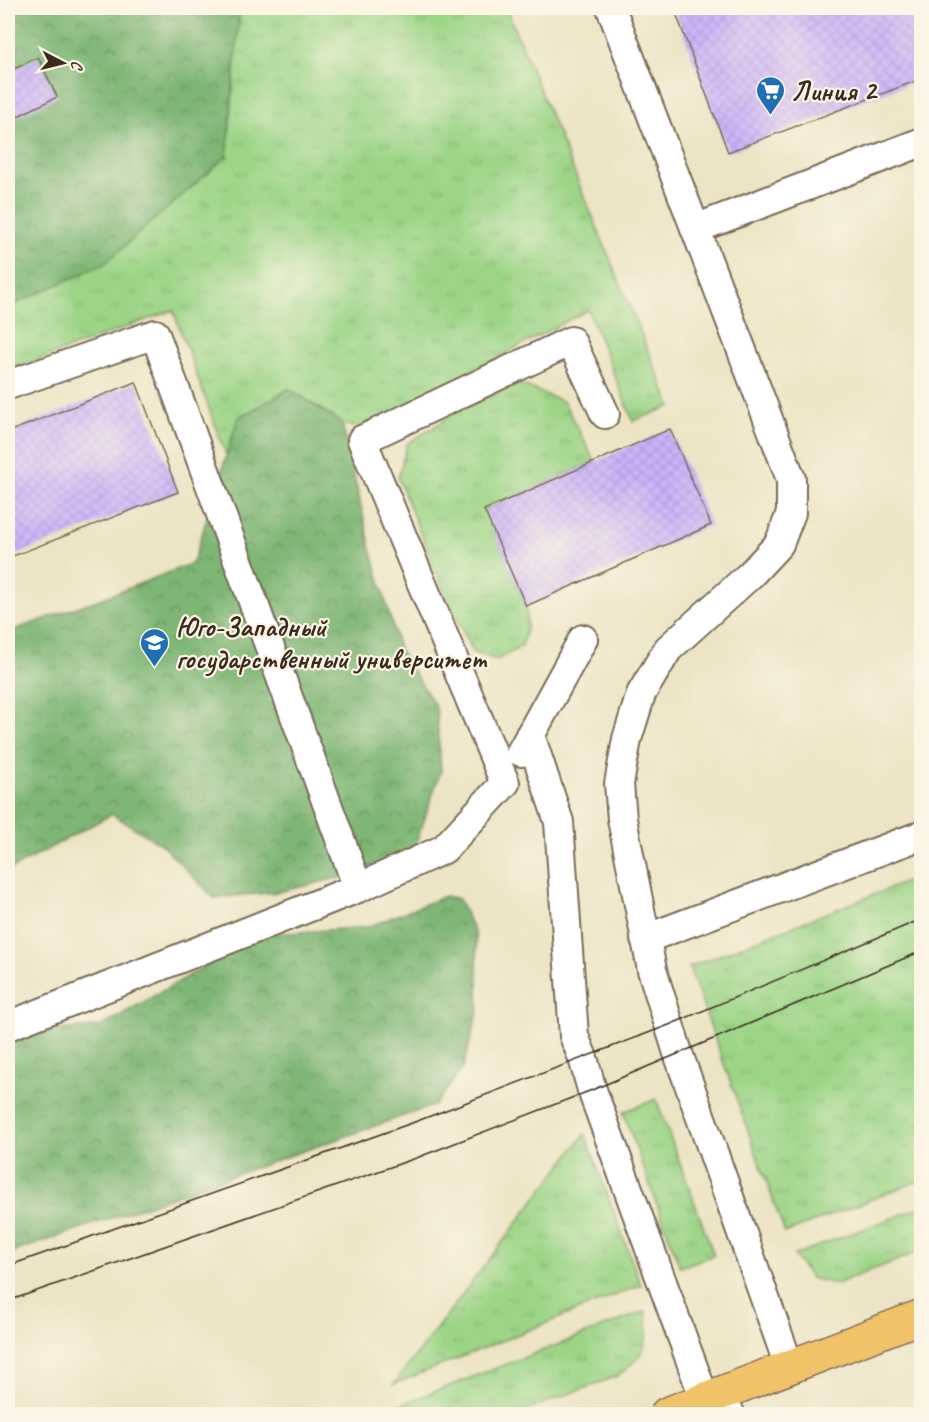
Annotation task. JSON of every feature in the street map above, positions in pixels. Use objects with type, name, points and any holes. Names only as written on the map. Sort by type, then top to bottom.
[{"type":"main road","points":[[667,1414],[719,1403],[789,1366],[921,1316]]},
{"type":"lane","points":[[611,8],[791,479],[791,513],[779,544],[751,574],[668,649],[641,694],[627,739],[619,784],[622,819],[652,970],[678,1053],[789,1366]]},
{"type":"lane","points":[[695,229],[921,142]]},
{"type":"lane","points":[[8,385],[155,334],[358,888]]},
{"type":"lane","points":[[505,783],[362,440],[571,341],[604,414]]},
{"type":"lane","points":[[8,1026],[358,888],[444,849],[505,783],[583,639]]},
{"type":"lane","points":[[530,735],[559,822],[574,1036],[592,1090],[719,1403]]},
{"type":"lane","points":[[645,939],[921,835]]},
{"type":"green space","points":[[8,8],[240,8],[227,156],[104,264],[14,304],[8,310]]},
{"type":"green space","points":[[240,8],[506,8],[671,406],[633,421],[588,310],[361,429],[342,423],[289,389],[238,419],[226,455],[173,310],[8,371],[8,310],[227,156]]},
{"type":"green space","points":[[518,383],[564,402],[595,462],[485,510],[526,606],[527,626],[522,646],[497,660],[474,653],[450,606],[398,478],[407,444],[463,408]]},
{"type":"green space","points":[[289,389],[342,423],[371,549],[399,649],[436,707],[441,770],[415,847],[351,875],[278,892],[214,898],[162,845],[112,814],[8,871],[8,632],[193,563],[238,418]]},
{"type":"green space","points":[[921,876],[921,1180],[785,1233],[689,967]]},
{"type":"green space","points":[[445,896],[459,899],[476,936],[479,1009],[463,1068],[435,1105],[8,1254],[8,1037],[16,1034],[102,1026],[259,935],[368,927]]},
{"type":"green space","points":[[656,1099],[714,1255],[680,1267],[623,1112]]},
{"type":"green space","points":[[585,1134],[641,1285],[394,1384]]},
{"type":"green space","points":[[921,1207],[921,1251],[836,1284],[811,1278],[794,1255]]},
{"type":"green space","points":[[646,1311],[647,1332],[643,1349],[639,1356],[617,1376],[515,1414],[376,1414]]},
{"type":"building","name":"Линия 2","points":[[674,8],[921,8],[921,79],[728,152]]},
{"type":"building","points":[[38,57],[57,97],[8,121],[8,72]]},
{"type":"building","points":[[136,382],[178,492],[8,558],[8,432]]},
{"type":"building","points":[[670,429],[711,525],[526,606],[484,510]]},
{"type":"tram line","points":[[8,1266],[412,1123],[669,1025],[922,919]]},
{"type":"tram line","points":[[8,1301],[419,1157],[592,1090],[922,951]]},
{"type":"place","name":"Линия 2","points":[[770,116]]},
{"type":"place","name":"Юго-Западный государственный университет","points":[[155,668]]}]
